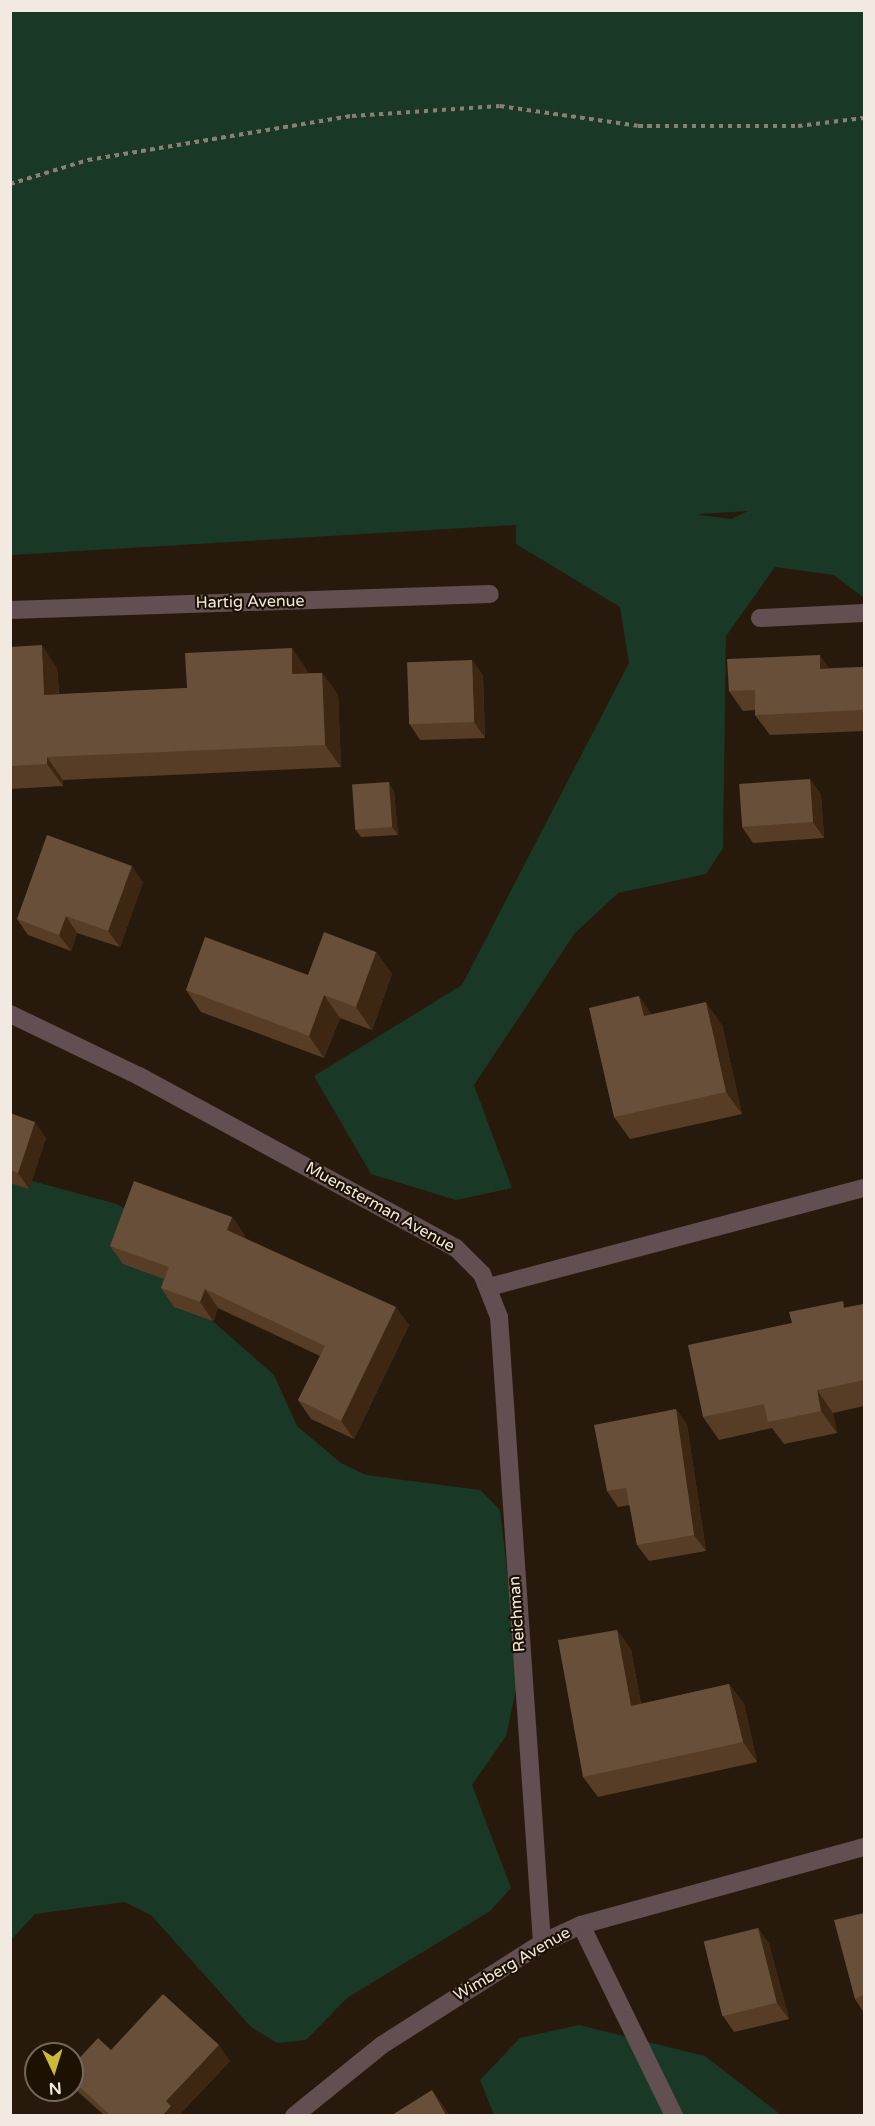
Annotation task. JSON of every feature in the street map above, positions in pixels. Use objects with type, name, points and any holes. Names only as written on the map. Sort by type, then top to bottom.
[{"type":"street","name":"Hartig Avenue","points":[[10,610],[490,594]]},
{"type":"street","points":[[760,618],[864,613]]},
{"type":"street","name":"Muensterman Avenue","points":[[10,1014],[139,1076],[456,1248],[489,1287]]},
{"type":"street","points":[[489,1287],[864,1188]]},
{"type":"street","name":"Reichman","points":[[489,1287],[499,1317],[542,1943]]},
{"type":"street","name":"Wimberg Avenue","points":[[294,2115],[382,2045],[542,1943],[581,1924],[864,1847]]},
{"type":"street","points":[[581,1924],[674,2115]]},
{"type":"path","points":[[10,184],[88,160],[363,115],[500,106],[638,126],[798,126],[864,118]]},
{"type":"green space","points":[[11,10],[864,11],[864,598],[834,575],[775,567],[726,636],[723,848],[706,874],[618,893],[575,933],[474,1085],[512,1188],[456,1200],[371,1174],[314,1076],[462,985],[629,663],[620,607],[516,544],[516,525],[11,555]],"holes":[[[748,511],[731,519],[699,515],[699,514]]]},
{"type":"green space","points":[[10,1175],[117,1204],[140,1219],[207,1316],[274,1375],[297,1426],[341,1463],[366,1475],[480,1490],[500,1510],[519,1676],[506,1736],[472,1785],[511,1888],[490,1911],[347,1998],[306,2040],[277,2043],[251,2027],[151,1915],[124,1902],[35,1914],[11,1940]]},
{"type":"green space","points":[[579,2025],[705,2056],[781,2115],[494,2115],[480,2080],[520,2038]]},
{"type":"building","points":[[42,645],[44,695],[187,688],[185,653],[292,648],[292,674],[322,673],[325,745],[47,757],[47,764],[10,766],[10,647]]},
{"type":"building","points":[[820,655],[820,669],[864,667],[864,710],[755,715],[755,690],[729,691],[727,659]]},
{"type":"building","points":[[472,660],[474,722],[409,724],[407,662]]},
{"type":"building","points":[[810,779],[813,822],[742,827],[739,784]]},
{"type":"building","points":[[389,782],[392,827],[355,829],[352,785]]},
{"type":"building","points":[[47,835],[132,866],[108,931],[66,916],[59,935],[17,919]]},
{"type":"building","points":[[324,932],[376,952],[356,1007],[324,995],[309,1036],[186,990],[205,937],[308,975]]},
{"type":"building","points":[[639,996],[644,1016],[706,1002],[726,1092],[614,1117],[589,1008]]},
{"type":"building","points":[[10,1113],[35,1122],[18,1173],[10,1170]]},
{"type":"building","points":[[134,1181],[232,1217],[227,1230],[396,1307],[341,1421],[298,1400],[325,1346],[205,1289],[200,1302],[161,1288],[169,1267],[110,1246]]},
{"type":"building","points":[[843,1301],[844,1308],[864,1304],[864,1380],[817,1390],[821,1411],[768,1422],[764,1404],[703,1417],[688,1345],[792,1323],[789,1312]]},
{"type":"building","points":[[676,1409],[694,1535],[637,1545],[626,1488],[607,1491],[594,1425]]},
{"type":"building","points":[[617,1630],[631,1706],[729,1684],[743,1742],[583,1777],[558,1640]]},
{"type":"building","points":[[864,1913],[864,1995],[855,1999],[834,1920]]},
{"type":"building","points":[[758,1928],[777,2003],[722,2016],[704,1942]]},
{"type":"building","points":[[163,1994],[219,2045],[166,2101],[171,2106],[163,2115],[110,2115],[84,2091],[84,2053],[98,2038],[111,2050]]},
{"type":"building","points":[[432,2090],[446,2115],[392,2115]]}]
